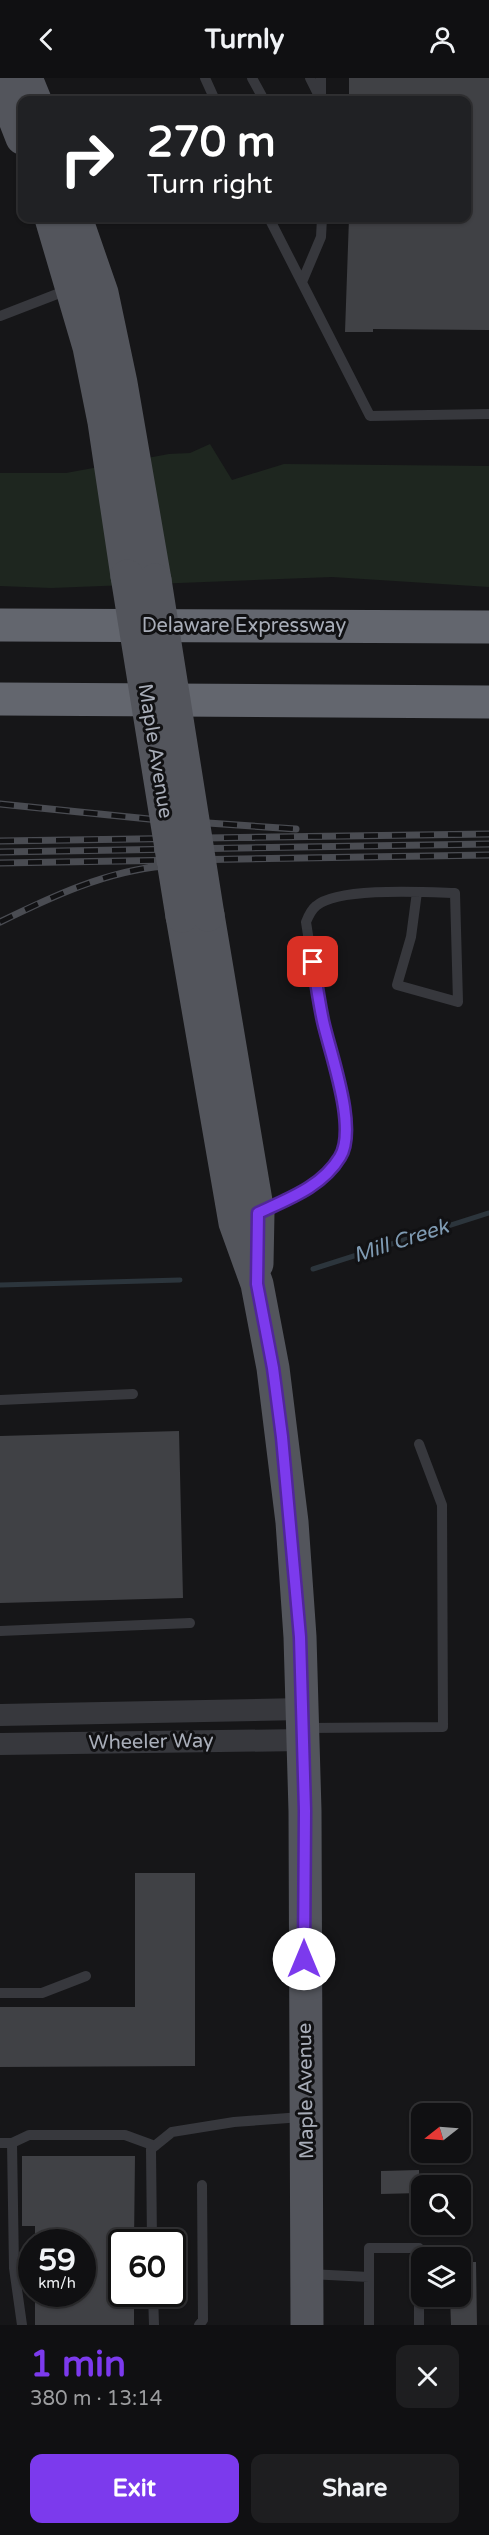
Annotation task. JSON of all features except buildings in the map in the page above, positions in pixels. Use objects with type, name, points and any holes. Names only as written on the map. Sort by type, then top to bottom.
[{"type":"highway","name":"Delaware Expressway","points":[[0,625],[489,627]]},
{"type":"highway","points":[[0,699],[489,702]]},
{"type":"main road","points":[[26,78],[33,96]]},
{"type":"main road","points":[[0,82],[18,128]]},
{"type":"main road","name":"Maple Avenue","points":[[52,222],[74,288],[89,347],[104,422],[141,578]]},
{"type":"main road","name":"Maple Avenue","points":[[77,222],[102,293],[121,383],[141,578],[195,916],[235,1223],[257,1284],[273,1368],[291,1511],[300,1637],[302,1726],[307,2325]]},
{"type":"main road","name":"Maple Avenue","points":[[195,916],[258,1213],[257,1284]]},
{"type":"street","name":"Wheeler Way","points":[[0,1715],[302,1726]]},
{"type":"street","name":"Wheeler Way","points":[[0,1744],[302,1726]]},
{"type":"lane","points":[[205,78],[213,96]]},
{"type":"lane","points":[[252,78],[262,96]]},
{"type":"lane","points":[[310,78],[319,96]]},
{"type":"lane","points":[[321,78],[321,96]]},
{"type":"lane","points":[[271,222],[370,416],[489,414]]},
{"type":"lane","points":[[302,282],[321,237],[322,222]]},
{"type":"lane","points":[[0,316],[74,288]]},
{"type":"lane","points":[[258,1213],[303,1192],[323,1178],[342,1155],[347,1132],[341,1094],[323,1022],[306,922],[315,906],[336,896],[417,892],[454,893],[458,1002],[398,985],[411,937],[417,892]]},
{"type":"lane","points":[[0,1400],[133,1394]]},
{"type":"lane","points":[[302,1726],[443,1728],[442,1504],[419,1444]]},
{"type":"lane","points":[[0,1631],[190,1623]]},
{"type":"lane","points":[[0,1994],[42,1993],[86,1976]]},
{"type":"lane","points":[[152,2229],[151,2149],[172,2132],[234,2122],[307,2116]]},
{"type":"lane","points":[[0,2143],[12,2143],[29,2135],[125,2135],[155,2146]]},
{"type":"lane","points":[[12,2143],[14,2268],[22,2325]]},
{"type":"lane","points":[[200,2325],[203,2320],[202,2185]]},
{"type":"lane","points":[[369,2325],[369,2248],[419,2248],[419,2325]]},
{"type":"lane","points":[[307,2274],[369,2277]]},
{"type":"lane","points":[[153,2307],[154,2325]]},
{"type":"shaded area","points":[[210,444],[232,480],[284,464],[489,466],[489,587],[332,577],[51,588],[0,586],[0,473],[66,473],[169,454],[190,453]]},
{"type":"waterway","name":"Mill Creek","points":[[313,1269],[489,1213]]},
{"type":"waterway","name":"Mill Creek","points":[[0,1285],[180,1280]]},
{"type":"railway","points":[[0,804],[149,819],[296,829]]},
{"type":"railway","points":[[0,841],[489,834]]},
{"type":"railway","points":[[0,852],[489,844]]},
{"type":"railway","points":[[0,863],[489,855]]},
{"type":"railway","points":[[0,922],[79,886],[121,873],[164,866]]},
{"type":"route","points":[[304,1959],[305,1811],[300,1637],[292,1522],[273,1368],[257,1284],[258,1213],[303,1192],[323,1178],[342,1155],[347,1132],[341,1094],[323,1022],[313,962]]}]
